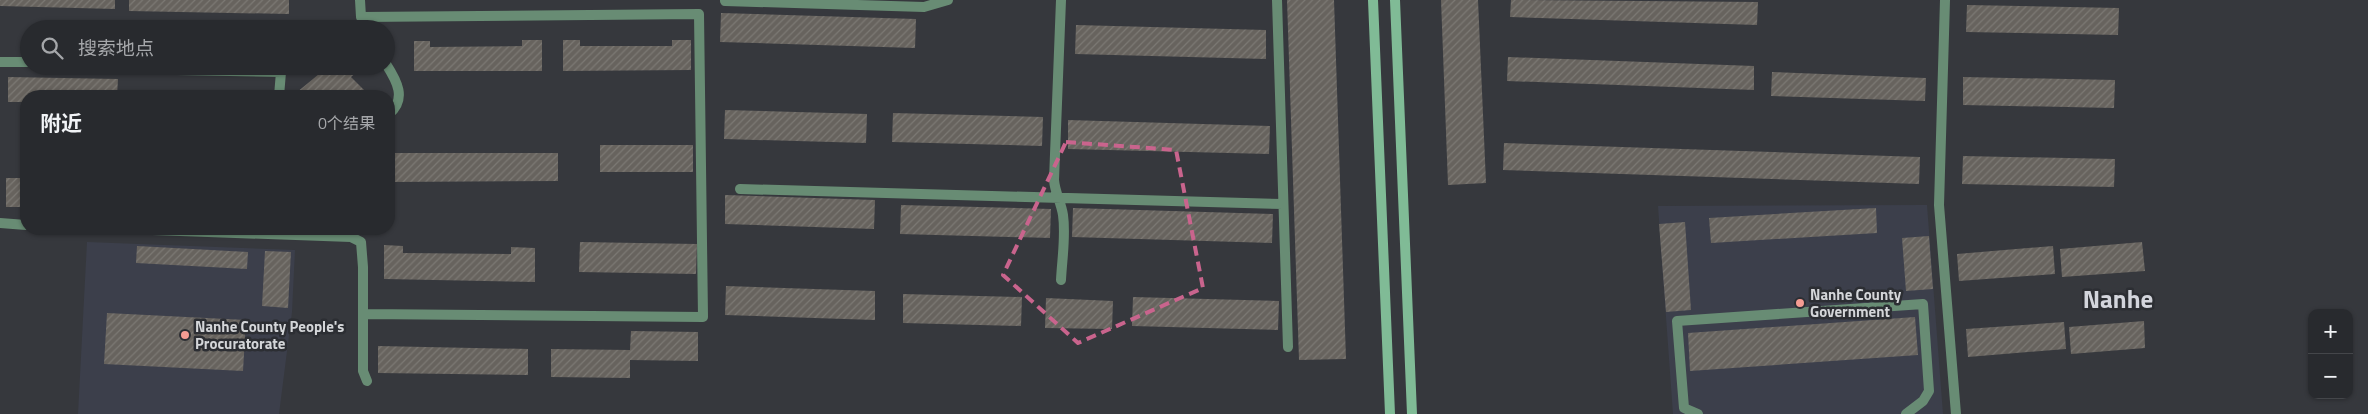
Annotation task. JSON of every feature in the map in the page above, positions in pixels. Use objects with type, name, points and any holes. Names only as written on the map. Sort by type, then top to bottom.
[{"type":"main road","points":[[1372,0],[1390,414]]},
{"type":"main road","points":[[1395,0],[1412,414]]},
{"type":"lane","points":[[360,0],[362,20]]},
{"type":"lane","points":[[725,1],[924,7],[948,0]]},
{"type":"lane","points":[[1061,0],[1054,180],[1064,218],[1061,280]]},
{"type":"lane","points":[[1277,0],[1288,347]]},
{"type":"lane","points":[[1945,0],[1939,205],[1956,414]]},
{"type":"lane","points":[[361,17],[699,14],[703,317],[363,314]]},
{"type":"lane","points":[[0,62],[20,62]]},
{"type":"lane","points":[[280,90],[281,75]]},
{"type":"lane","points":[[394,75],[399,99],[395,109]]},
{"type":"lane","points":[[740,189],[1283,204]]},
{"type":"lane","points":[[0,223],[20,225]]},
{"type":"lane","points":[[349,235],[361,242],[363,371],[367,381]]},
{"type":"lane","points":[[1698,414],[1684,408],[1677,321],[1923,304],[1929,391],[1923,401],[1906,414]]},
{"type":"highlighted area","points":[[1066,142],[1176,150],[1203,288],[1078,343],[1003,275]]},
{"type":"shaded area","name":"Nanhe County Government","points":[[1927,205],[1943,414],[1673,414],[1658,206]]},
{"type":"shaded area","name":"Nanhe County People's Procuratorate","points":[[87,242],[295,250],[292,312],[279,414],[78,414]]},
{"type":"building","points":[[0,0],[115,0],[115,9],[0,6]]},
{"type":"building","points":[[129,0],[289,0],[289,14],[129,11]]},
{"type":"building","points":[[1287,0],[1334,0],[1346,359],[1299,360]]},
{"type":"building","points":[[1441,0],[1478,0],[1486,183],[1448,185]]},
{"type":"building","points":[[1511,0],[1758,2],[1757,25],[1510,17]]},
{"type":"building","points":[[1967,5],[2119,8],[2118,35],[1966,32]]},
{"type":"building","points":[[721,13],[916,19],[915,48],[720,42]]},
{"type":"building","points":[[1076,25],[1266,30],[1266,59],[1075,54]]},
{"type":"building","points":[[522,40],[542,40],[542,71],[414,71],[414,41],[430,41],[430,47],[522,46]]},
{"type":"building","points":[[563,40],[580,40],[580,46],[672,46],[672,40],[691,40],[691,70],[563,71]]},
{"type":"building","points":[[1508,57],[1754,66],[1754,90],[1507,81]]},
{"type":"building","points":[[1772,72],[1926,78],[1925,101],[1771,96]]},
{"type":"building","points":[[318,75],[353,75],[351,77],[364,90],[300,90]]},
{"type":"building","points":[[8,77],[118,79],[117,90],[20,90],[20,102],[8,102]]},
{"type":"building","points":[[1963,77],[2115,80],[2114,108],[1963,105]]},
{"type":"building","points":[[725,110],[867,114],[866,143],[724,139]]},
{"type":"building","points":[[893,113],[1043,117],[1042,146],[892,142]]},
{"type":"building","points":[[1068,120],[1270,126],[1269,154],[1068,149]]},
{"type":"building","points":[[1504,143],[1920,157],[1919,184],[1503,170]]},
{"type":"building","points":[[600,145],[693,145],[693,172],[600,172]]},
{"type":"building","points":[[395,153],[558,153],[558,181],[395,182]]},
{"type":"building","points":[[1963,156],[2115,159],[2114,187],[1962,184]]},
{"type":"building","points":[[6,178],[20,178],[20,207],[6,207]]},
{"type":"building","points":[[725,195],[875,200],[874,229],[725,224]]},
{"type":"building","points":[[901,205],[1051,209],[1050,238],[900,234]]},
{"type":"building","points":[[1073,208],[1273,214],[1272,243],[1072,237]]},
{"type":"building","points":[[1876,208],[1877,233],[1711,243],[1709,218]]},
{"type":"building","points":[[1685,222],[1691,310],[1666,312],[1659,224]]},
{"type":"building","points":[[1929,236],[1933,289],[1906,291],[1902,238]]},
{"type":"building","points":[[580,242],[697,244],[696,274],[579,272]]},
{"type":"building","points":[[2142,242],[2145,271],[2062,277],[2060,249]]},
{"type":"building","points":[[384,245],[403,246],[403,253],[511,254],[511,247],[535,248],[535,282],[384,279]]},
{"type":"building","points":[[137,246],[248,252],[247,269],[136,263]]},
{"type":"building","points":[[2053,246],[2055,274],[1959,281],[1957,254]]},
{"type":"building","points":[[265,251],[291,252],[288,308],[262,306]]},
{"type":"building","points":[[726,286],[875,291],[875,320],[725,315]]},
{"type":"building","points":[[903,294],[1022,297],[1021,326],[903,323]]},
{"type":"building","points":[[1133,297],[1279,301],[1278,330],[1132,326]]},
{"type":"building","points":[[1046,298],[1113,301],[1112,329],[1045,328]]},
{"type":"building","points":[[107,313],[246,320],[243,371],[104,364]]},
{"type":"building","points":[[1915,317],[1918,355],[1690,371],[1688,333]]},
{"type":"building","points":[[2144,321],[2145,348],[2071,354],[2069,327]]},
{"type":"building","points":[[2064,322],[2066,349],[1968,357],[1966,329]]},
{"type":"building","points":[[631,331],[698,332],[698,361],[630,360],[630,378],[551,377],[551,349],[630,350]]},
{"type":"building","points":[[378,346],[528,349],[528,375],[378,373]]},
{"type":"place","name":"Nanhe County Government","points":[[1800,303]]},
{"type":"place","name":"Nanhe County People's Procuratorate","points":[[185,335]]},
{"type":"district","name":"Nanhe","points":[[2118,299]]}]
